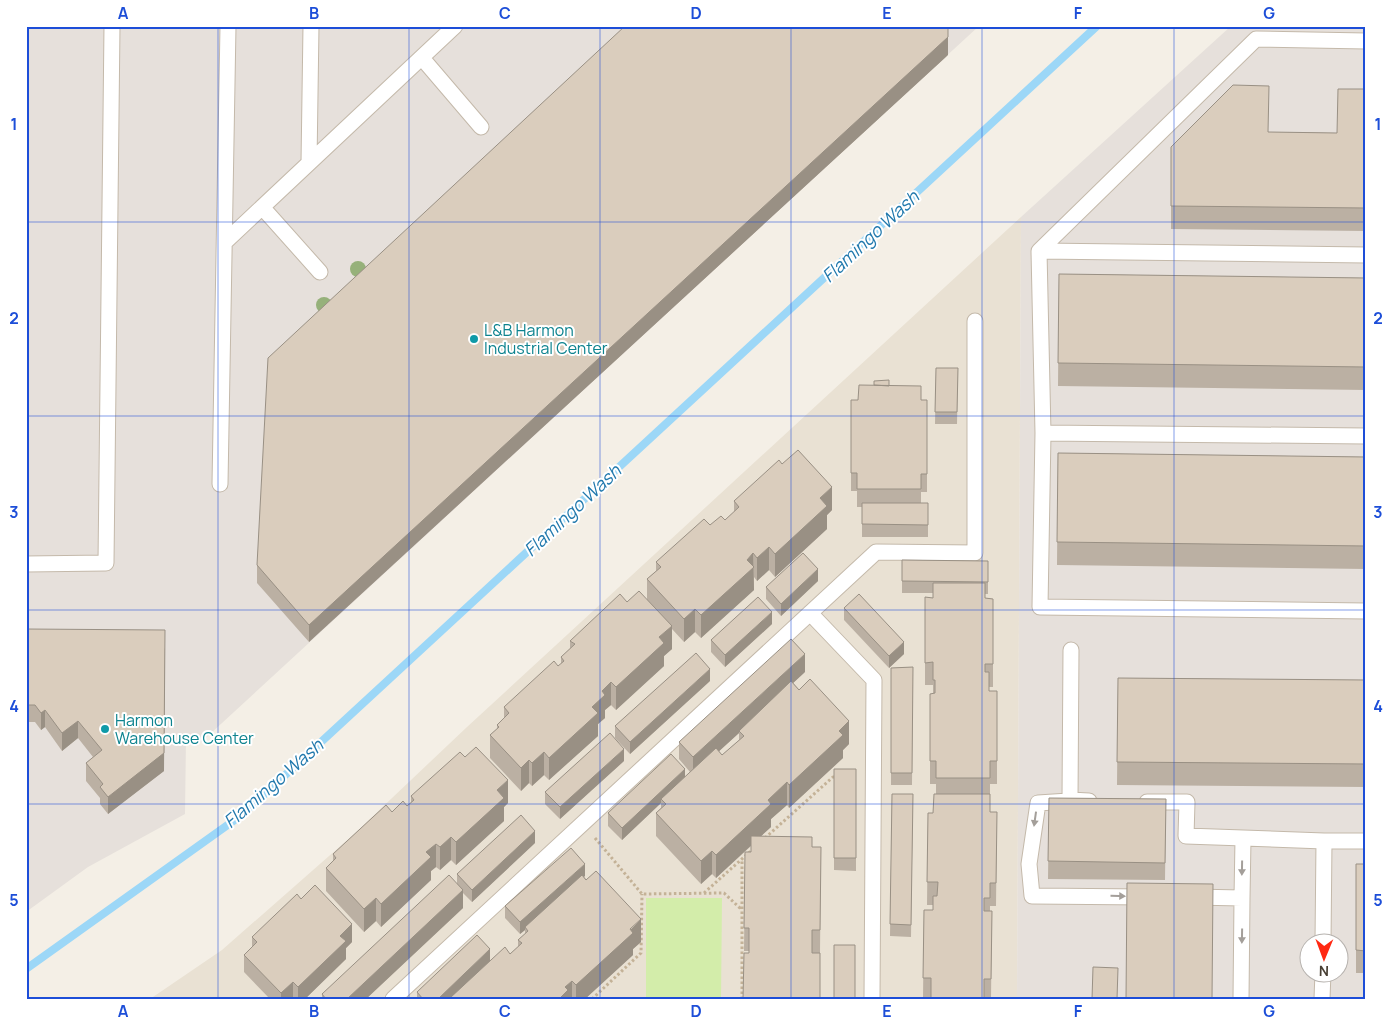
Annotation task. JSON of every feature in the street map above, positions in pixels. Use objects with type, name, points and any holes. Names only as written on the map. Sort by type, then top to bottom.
[{"type":"lane","points":[[26,564],[106,563],[112,26]]},
{"type":"lane","points":[[220,484],[228,26]]},
{"type":"lane","points":[[309,164],[311,26]]},
{"type":"lane","points":[[225,242],[455,26]]},
{"type":"lane","points":[[1366,41],[1256,39],[1039,251],[1043,433],[1040,608],[1366,611]]},
{"type":"lane","points":[[422,58],[481,127]]},
{"type":"lane","points":[[262,207],[320,272]]},
{"type":"lane","points":[[1039,251],[1366,255]]},
{"type":"lane","points":[[393,999],[876,552],[974,553],[975,321]]},
{"type":"lane","points":[[1043,433],[1366,436]]},
{"type":"lane","points":[[810,613],[874,680],[872,999]]},
{"type":"lane","points":[[1070,800],[1071,650]]},
{"type":"lane","points":[[1099,801],[1070,800],[1038,803],[1029,864],[1032,896],[1242,898]]},
{"type":"lane","points":[[1128,801],[1187,802],[1186,836],[1366,841]]},
{"type":"lane","points":[[1241,999],[1243,839]]},
{"type":"lane","points":[[1323,932],[1324,841]]},
{"type":"lane","points":[[1322,999],[1323,982]]},
{"type":"path","points":[[763,840],[833,777],[873,777]]},
{"type":"path","points":[[582,823],[642,894],[642,953],[592,999]]},
{"type":"path","points":[[704,893],[756,846]]},
{"type":"path","points":[[742,858],[742,999]]},
{"type":"path","points":[[642,894],[724,893],[742,910]]},
{"type":"shaded area","points":[[26,26],[979,26],[197,746],[186,739],[185,814],[88,867],[26,912]]},
{"type":"shaded area","points":[[1231,26],[1366,26],[1366,999],[1017,999],[1021,217]]},
{"type":"shaded area","points":[[1021,217],[1017,999],[150,999],[222,950],[354,834],[467,727]]},
{"type":"green space","points":[[646,898],[722,898],[721,999],[646,999]]},
{"type":"building","name":"L&B Harmon Industrial Center","points":[[625,26],[948,26],[948,37],[309,625],[257,565],[268,358]]},
{"type":"building","points":[[1233,85],[1269,86],[1268,132],[1337,133],[1338,89],[1366,89],[1366,208],[1171,206],[1171,147]]},
{"type":"building","points":[[1059,274],[1366,278],[1366,367],[1058,363]]},
{"type":"building","points":[[936,368],[958,368],[957,412],[935,412]]},
{"type":"building","points":[[889,380],[889,386],[874,385],[874,381]]},
{"type":"building","points":[[859,385],[921,386],[921,400],[927,400],[927,474],[921,474],[921,489],[857,489],[857,473],[851,473],[851,400],[858,400]]},
{"type":"building","points":[[798,450],[832,487],[820,498],[827,506],[775,554],[769,547],[757,558],[753,553],[747,560],[754,567],[701,615],[695,609],[684,619],[647,579],[661,567],[656,562],[704,519],[710,525],[721,516],[725,520],[739,507],[734,501],[779,460],[782,464]]},
{"type":"building","points":[[1058,453],[1366,457],[1366,546],[1057,542]]},
{"type":"building","points":[[862,503],[928,503],[928,525],[862,524]]},
{"type":"building","points":[[803,553],[818,569],[781,604],[766,587]]},
{"type":"building","points":[[902,560],[988,561],[988,582],[902,581]]},
{"type":"building","points":[[933,583],[985,583],[985,598],[993,599],[993,664],[985,664],[985,672],[989,672],[989,691],[997,691],[997,761],[990,761],[990,778],[936,778],[936,761],[930,761],[930,694],[935,693],[935,680],[933,680],[933,662],[925,663],[925,597],[933,598]]},
{"type":"building","points":[[639,591],[672,626],[659,637],[664,643],[616,687],[611,682],[602,691],[605,695],[592,707],[598,713],[549,758],[544,752],[532,763],[529,760],[521,768],[490,735],[499,727],[497,725],[509,713],[504,707],[554,661],[558,666],[564,661],[561,657],[575,644],[570,641],[620,594],[627,602]]},
{"type":"building","points":[[859,594],[904,642],[889,656],[844,608]]},
{"type":"building","points":[[758,597],[772,612],[725,655],[711,640]]},
{"type":"building","name":"Harmon Warehouse Center","points":[[26,629],[165,630],[164,753],[108,797],[100,787],[103,784],[86,763],[102,750],[78,721],[62,733],[45,710],[41,713],[35,705],[26,705]]},
{"type":"building","points":[[791,639],[805,654],[693,757],[679,742]]},
{"type":"building","points":[[696,653],[710,669],[630,742],[615,726]]},
{"type":"building","points":[[913,667],[912,773],[891,773],[891,668]]},
{"type":"building","points":[[1118,678],[1366,680],[1366,764],[1117,762]]},
{"type":"building","points":[[810,679],[849,721],[839,731],[843,735],[789,785],[787,782],[768,800],[771,804],[716,855],[712,851],[701,861],[656,813],[666,804],[661,799],[716,748],[722,755],[744,736],[739,731],[791,681],[799,690]]},
{"type":"building","points":[[610,733],[624,749],[560,807],[545,792]]},
{"type":"building","points":[[476,747],[508,780],[497,790],[504,798],[456,842],[451,837],[440,847],[436,844],[426,852],[431,857],[381,904],[376,898],[364,909],[326,868],[336,858],[333,854],[386,805],[392,812],[403,801],[407,806],[414,800],[411,796],[460,752],[465,757]]},
{"type":"building","points":[[671,754],[685,769],[622,828],[608,813]]},
{"type":"building","points":[[834,769],[856,769],[856,858],[834,858]]},
{"type":"building","points":[[892,794],[913,794],[911,925],[890,924]]},
{"type":"building","points":[[934,794],[990,794],[990,812],[997,812],[996,883],[990,883],[990,898],[984,898],[984,911],[992,911],[991,979],[984,979],[984,999],[931,999],[931,978],[923,978],[924,910],[933,910],[933,896],[937,896],[938,882],[927,882],[928,813],[933,813]]},
{"type":"building","points":[[1049,798],[1166,799],[1165,863],[1048,861]]},
{"type":"building","points":[[521,815],[535,831],[472,890],[457,874]]},
{"type":"building","points":[[751,836],[812,837],[812,847],[821,847],[820,930],[812,930],[812,953],[820,953],[820,999],[743,999],[744,953],[749,953],[749,928],[744,928],[745,852],[751,852]]},
{"type":"building","points":[[571,848],[585,864],[520,922],[505,906]]},
{"type":"building","points":[[1356,864],[1366,864],[1366,951],[1356,950]]},
{"type":"building","points":[[596,871],[641,919],[630,929],[633,933],[576,985],[572,981],[565,987],[568,990],[559,999],[450,999],[505,947],[510,954],[522,943],[518,940],[528,931],[525,927],[582,875],[586,880]]},
{"type":"building","points":[[449,875],[463,890],[347,999],[326,999],[322,994]]},
{"type":"building","points":[[1127,883],[1213,884],[1212,999],[1126,999]]},
{"type":"building","points":[[315,885],[352,924],[340,936],[346,941],[298,987],[293,982],[281,993],[244,955],[257,942],[252,937],[297,894],[301,899]]},
{"type":"building","points":[[477,935],[490,949],[438,999],[423,999],[417,992]]},
{"type":"building","points":[[834,945],[855,945],[855,999],[834,999]]},
{"type":"building","points":[[1093,967],[1118,968],[1117,999],[1092,999]]},
{"type":"waterway","name":"Flamingo Wash","points":[[26,969],[243,814],[1097,26]]},
{"type":"place","name":"L&B Harmon Industrial Center","points":[[474,339]]},
{"type":"place","name":"Harmon Warehouse Center","points":[[105,729]]}]
